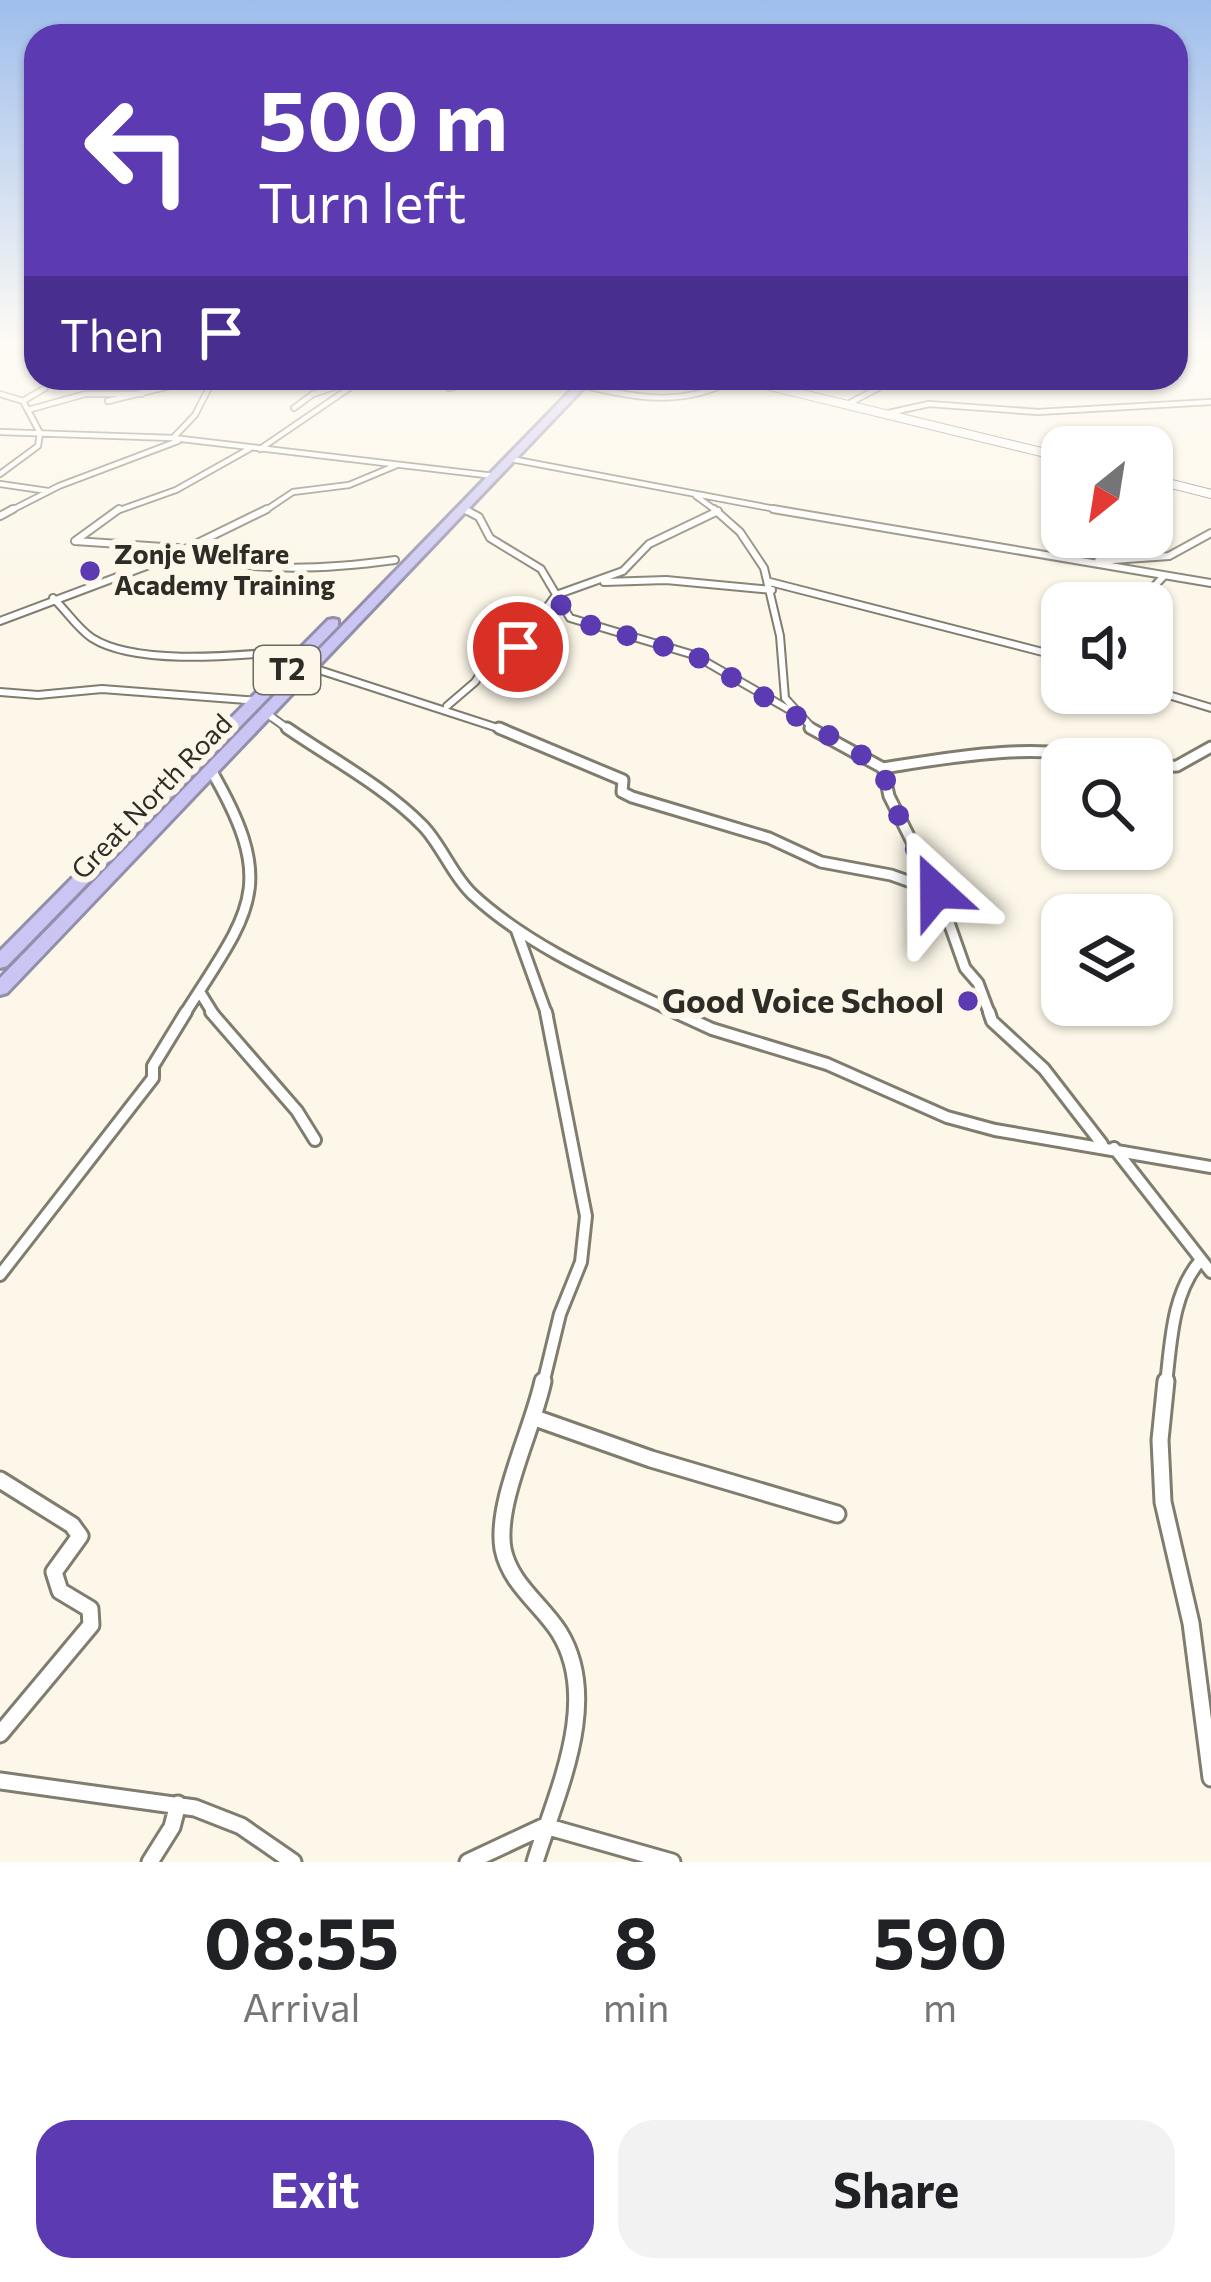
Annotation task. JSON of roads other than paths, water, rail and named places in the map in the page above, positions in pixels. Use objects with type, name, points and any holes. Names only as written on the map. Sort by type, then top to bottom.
[{"type":"highway","name":"Great North Road","points":[[0,989],[211,770],[394,560],[532,430]]},
{"type":"highway","name":"Great North Road","points":[[308,658],[537,430]]},
{"type":"highway","name":"Great North Road","points":[[0,962],[266,706]]},
{"type":"street","points":[[0,474],[38,446],[38,430]]},
{"type":"street","points":[[173,438],[181,430]]},
{"type":"street","points":[[260,449],[284,430]]},
{"type":"street","points":[[950,430],[1041,452]]},
{"type":"street","points":[[0,432],[173,438],[487,475]]},
{"type":"street","points":[[0,515],[48,491],[183,440]]},
{"type":"street","points":[[250,448],[176,490],[117,510],[75,541],[180,550],[225,566],[308,572],[394,560]]},
{"type":"street","points":[[511,459],[696,496],[1211,583]]},
{"type":"street","points":[[0,620],[180,550],[257,516],[293,492],[349,484],[397,465]]},
{"type":"street","points":[[0,484],[48,491]]},
{"type":"street","points":[[1173,484],[1211,494]]},
{"type":"street","points":[[696,496],[745,533],[771,586],[782,628],[783,694],[793,712]]},
{"type":"street","points":[[462,508],[478,517],[490,538],[541,569],[565,613],[576,621],[694,655],[883,768],[1001,750],[1041,749]]},
{"type":"street","points":[[447,706],[475,682],[486,665],[524,641],[556,595],[631,566],[649,544],[718,511]]},
{"type":"street","points":[[1086,562],[1169,556],[1211,532]]},
{"type":"street","points":[[1158,582],[1163,577]]},
{"type":"street","points":[[594,582],[666,580],[711,588],[771,586],[1041,652]]},
{"type":"street","points":[[53,598],[94,640],[123,649],[308,658],[533,737],[618,777],[625,783],[623,794],[770,838],[821,862],[891,875],[936,891]]},
{"type":"street","points":[[0,692],[38,695],[102,689],[266,706],[426,829],[469,892],[514,926],[595,974],[712,1029],[827,1064],[947,1117],[1012,1133],[1211,1167]]},
{"type":"street","points":[[1173,696],[1211,708]]},
{"type":"street","points":[[1173,766],[1211,747]]},
{"type":"street","points":[[883,768],[889,796],[992,1021],[1044,1069],[1205,1267],[1188,1275],[1173,1322],[1160,1440],[1163,1502],[1194,1644],[1211,1778]]},
{"type":"street","points":[[0,1275],[153,1078],[162,1049],[246,917],[253,879],[239,821],[211,770]]},
{"type":"street","points":[[514,926],[539,973],[563,1104],[587,1185],[583,1258],[545,1364],[535,1418],[502,1533],[504,1556],[517,1583],[567,1647],[576,1682],[578,1708],[568,1755],[535,1862]]},
{"type":"street","points":[[201,994],[297,1111],[315,1140]]},
{"type":"street","points":[[535,1418],[651,1459],[837,1514]]},
{"type":"street","points":[[0,1480],[72,1525],[80,1536],[54,1572],[61,1591],[89,1609],[91,1624],[0,1735]]},
{"type":"street","points":[[0,1781],[39,1792],[178,1804],[238,1825],[293,1862]]},
{"type":"street","points":[[150,1862],[172,1827],[178,1804]]},
{"type":"street","points":[[468,1862],[545,1826],[672,1862]]},
{"type":"place","name":"Zonje Welfare Academy Training","points":[[90,571]]},
{"type":"place","name":"Good Voice School","points":[[968,1001]]}]
